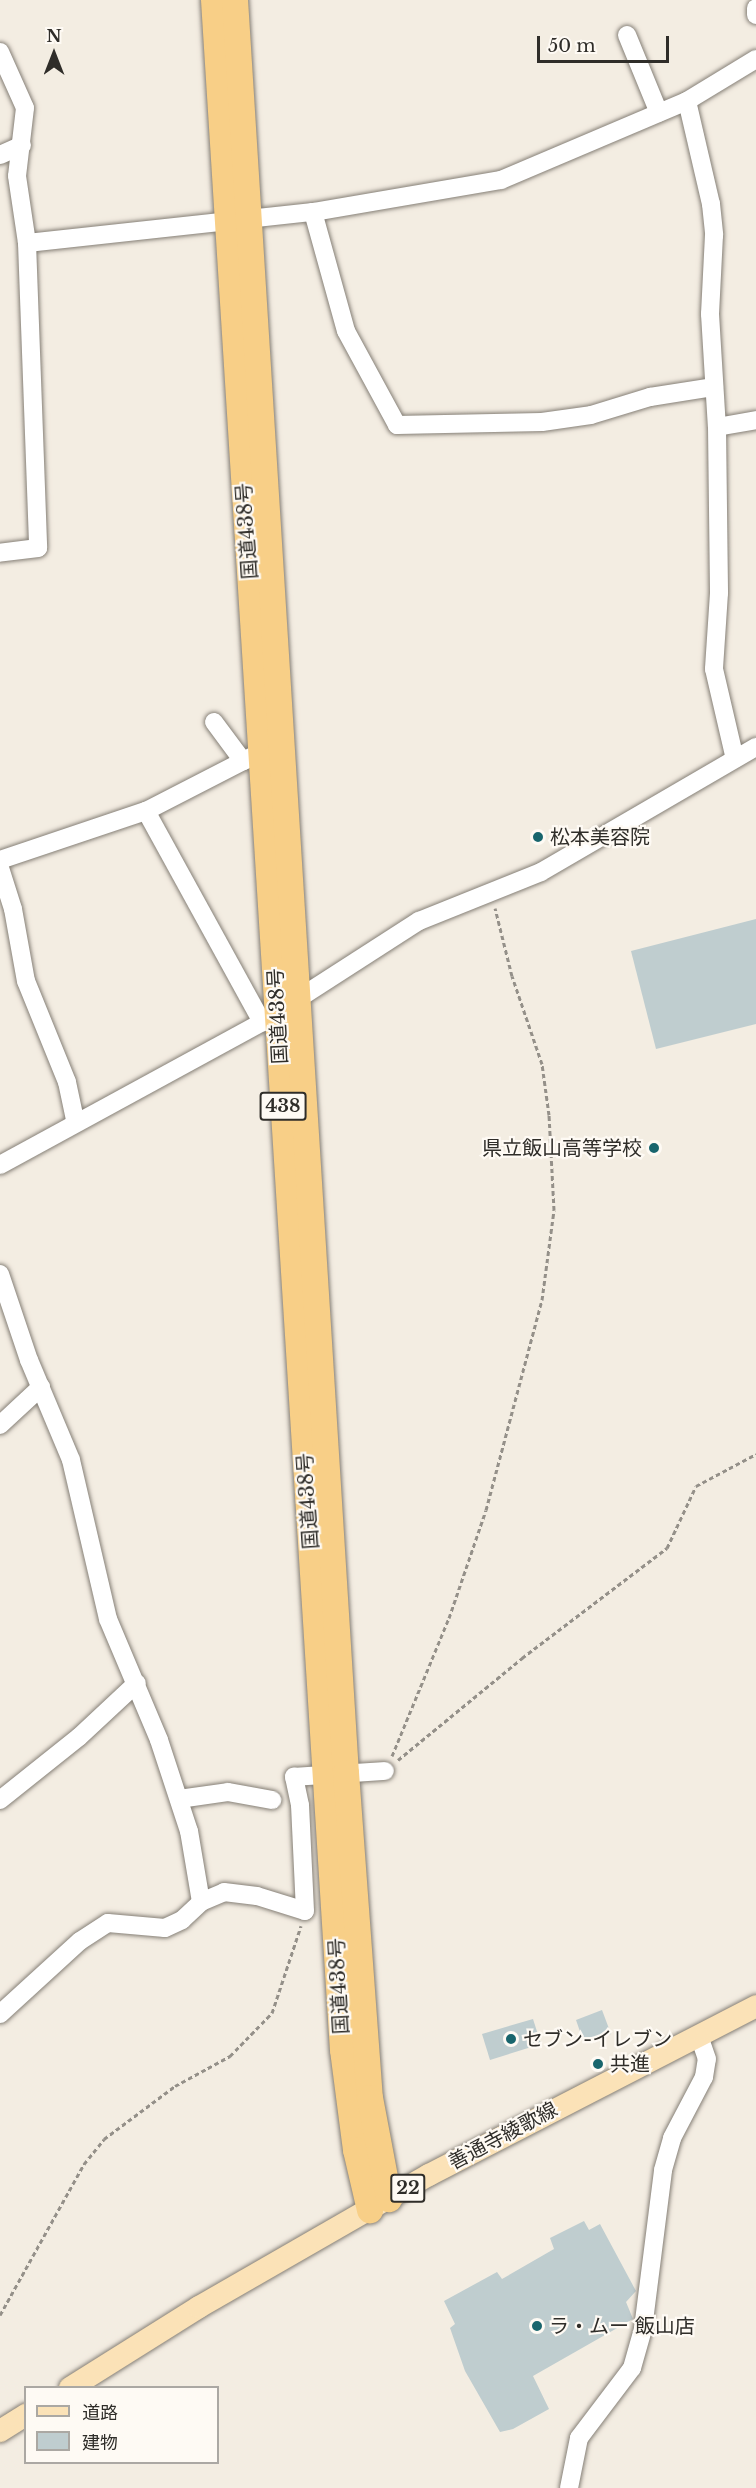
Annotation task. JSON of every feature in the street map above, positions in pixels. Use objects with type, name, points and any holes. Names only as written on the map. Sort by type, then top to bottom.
[{"type":"highway","name":"国道438号","points":[[214,0],[239,220],[279,1011],[336,1773],[343,2050],[356,2150],[380,2204]]},
{"type":"highway","name":"国道438号","points":[[235,0],[252,757],[279,1011]]},
{"type":"main road","name":"善通寺綾歌線","points":[[73,2386],[199,2307],[380,2204],[550,2110],[756,2006]]},
{"type":"main road","points":[[0,2431],[24,2416]]},
{"type":"street","points":[[756,8],[756,15]]},
{"type":"street","points":[[627,35],[660,113]]},
{"type":"street","points":[[0,52],[8,90],[25,108],[17,176],[27,243],[38,548],[0,553]]},
{"type":"street","points":[[27,243],[314,212],[501,180],[687,101],[756,59]]},
{"type":"street","points":[[687,101],[711,204],[714,235],[710,314],[717,427],[719,593],[714,669],[735,759]]},
{"type":"street","points":[[0,155],[22,145]]},
{"type":"street","points":[[314,212],[346,331],[397,425],[542,422],[591,415],[650,396],[714,387]]},
{"type":"street","points":[[717,427],[756,420]]},
{"type":"street","points":[[0,860],[146,811],[252,757],[214,722]]},
{"type":"street","points":[[0,1165],[75,1121],[279,1011],[420,921],[490,889],[542,872],[756,747]]},
{"type":"street","points":[[146,811],[279,1011]]},
{"type":"street","points":[[0,868],[13,909],[26,981],[67,1082],[75,1121]]},
{"type":"street","points":[[0,1274],[41,1387],[71,1460],[108,1619],[137,1683],[189,1831],[201,1902]]},
{"type":"street","points":[[0,1425],[41,1387]]},
{"type":"street","points":[[0,1800],[79,1737],[137,1683]]},
{"type":"street","points":[[0,2014],[80,1941],[108,1923],[165,1928],[182,1920],[201,1902],[224,1892],[257,1896],[305,1911],[300,1806],[294,1777],[385,1771]]},
{"type":"street","points":[[178,1799],[228,1792],[272,1800]]},
{"type":"street","points":[[569,2488],[579,2438],[632,2368],[643,2329],[663,2170],[672,2138],[707,2060],[699,2036]]},
{"type":"path","points":[[385,1771],[449,1618],[486,1510],[542,1300],[554,1210],[549,1115],[542,1064],[512,976],[490,889]]},
{"type":"path","points":[[385,1771],[522,1658],[667,1548],[696,1486],[756,1454]]},
{"type":"path","points":[[0,2315],[84,2164],[104,2139],[175,2086],[230,2056],[272,2013],[305,1911]]},
{"type":"building","points":[[756,919],[756,1024],[656,1049],[631,951]]},
{"type":"building","points":[[602,2010],[611,2034],[584,2043],[576,2020]]},
{"type":"building","name":"セブン-イレブン","points":[[533,2019],[541,2044],[490,2060],[482,2034]]},
{"type":"building","name":"ラ・ムー 飯山店","points":[[584,2221],[589,2230],[600,2224],[636,2291],[626,2302],[633,2319],[533,2376],[549,2409],[513,2429],[500,2432],[465,2371],[450,2328],[455,2324],[444,2301],[497,2272],[502,2279],[554,2249],[550,2238]]},
{"type":"place","name":"松本美容院","points":[[538,837]]},
{"type":"place","name":"県立飯山高等学校","points":[[654,1148]]},
{"type":"place","name":"セブン-イレブン","points":[[511,2039]]},
{"type":"place","name":"共進","points":[[598,2064]]},
{"type":"place","name":"ラ・ムー 飯山店","points":[[537,2326]]}]
